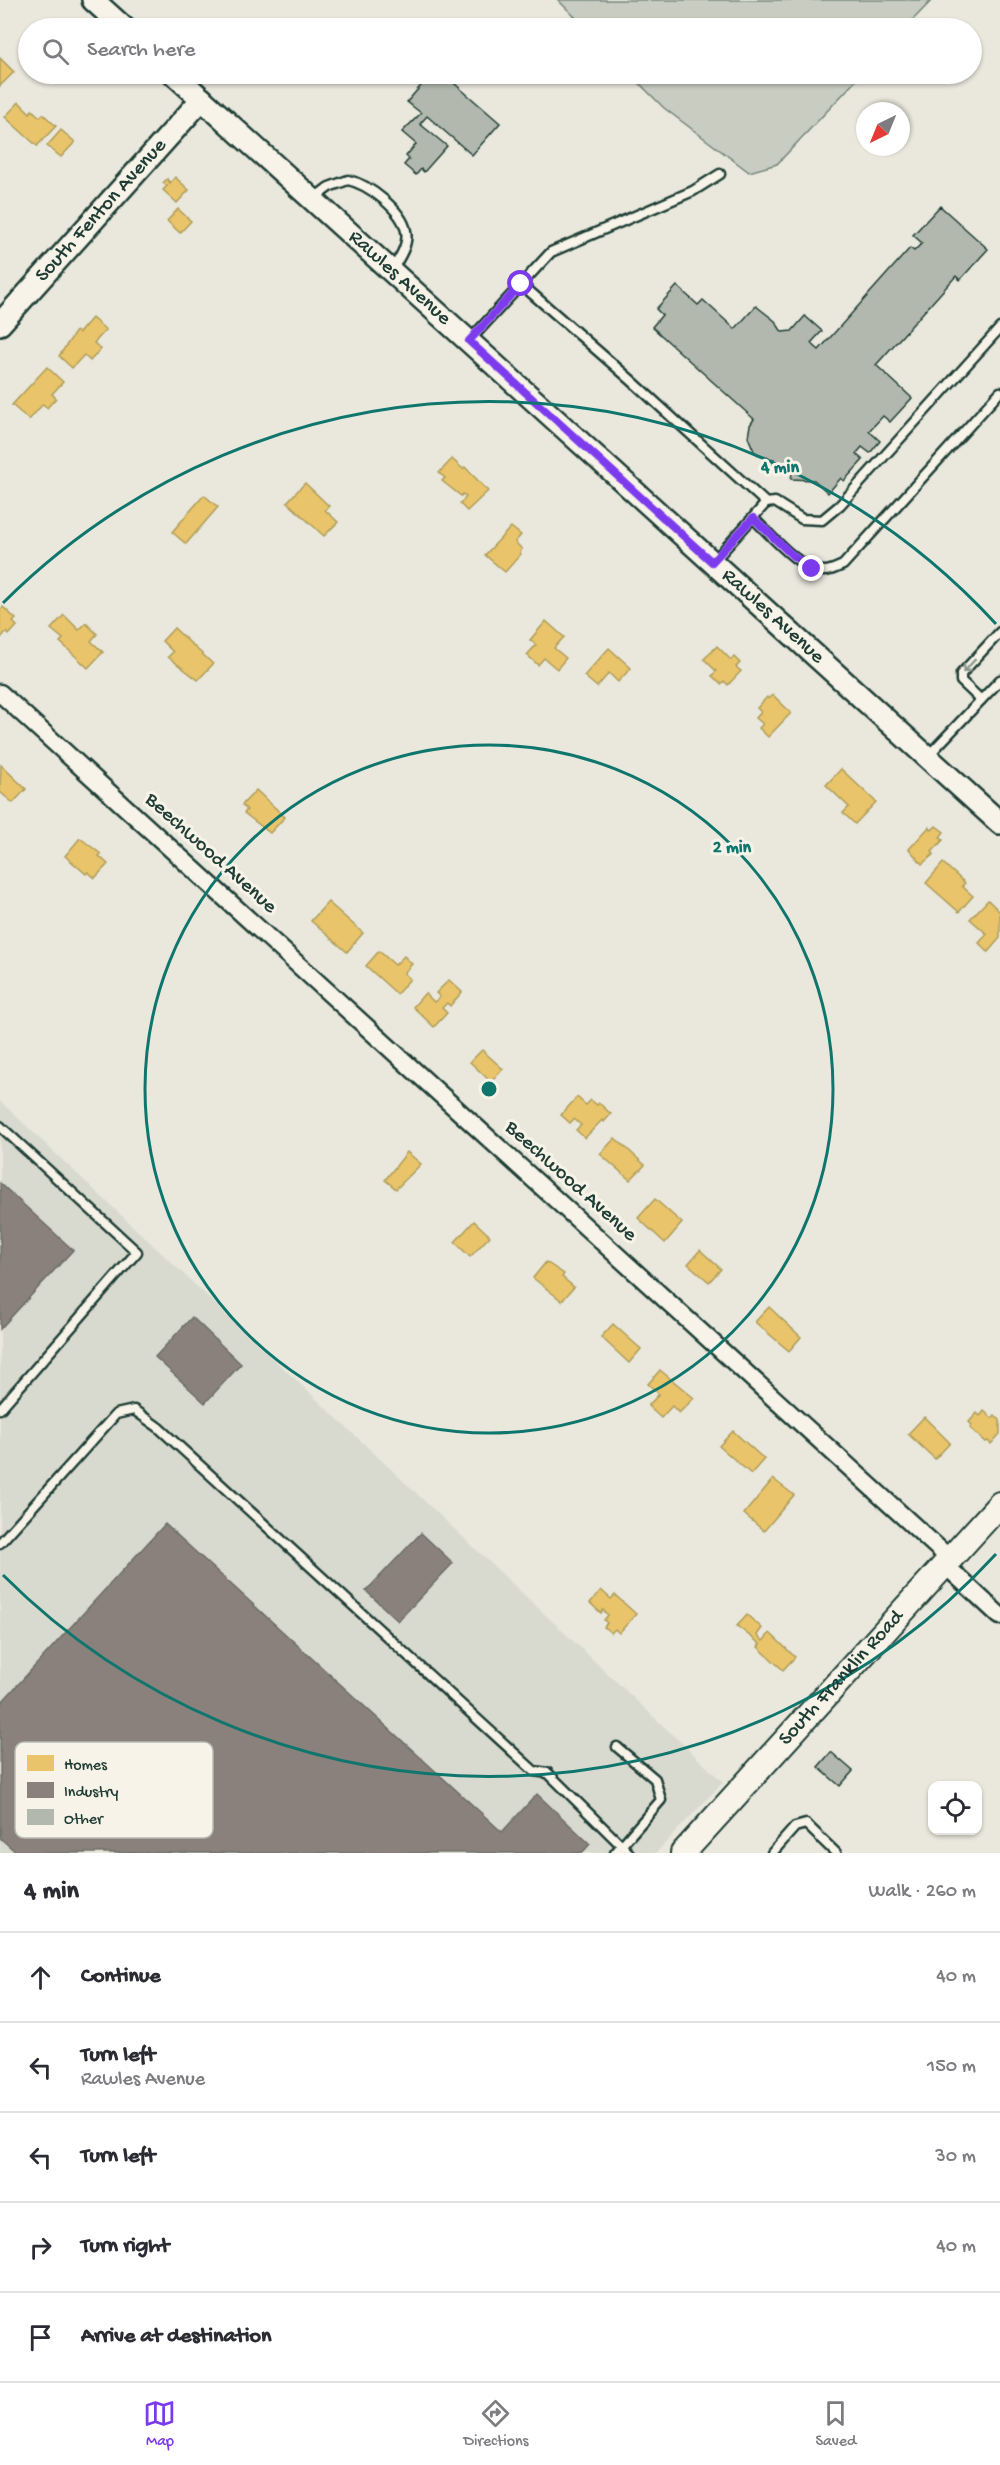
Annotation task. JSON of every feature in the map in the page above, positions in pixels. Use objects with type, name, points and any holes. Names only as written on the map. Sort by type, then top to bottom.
[{"type":"main road","name":"South Franklin Road","points":[[683,1853],[1000,1504]]},
{"type":"street","points":[[93,0],[113,18]]},
{"type":"street","name":"Rawles Avenue","points":[[185,84],[1000,823]]},
{"type":"street","name":"South Fenton Avenue","points":[[3,316],[202,99]]},
{"type":"street","name":"Beechwood Avenue","points":[[0,693],[997,1608]]},
{"type":"lane","points":[[469,341],[551,252],[693,191],[720,174]]},
{"type":"lane","points":[[313,200],[329,187],[348,180],[369,188],[387,202],[402,220],[407,232],[402,252],[392,271]]},
{"type":"lane","points":[[521,284],[766,503]]},
{"type":"lane","points":[[712,562],[766,503],[775,502],[802,519],[822,520],[840,505],[1000,328]]},
{"type":"lane","points":[[753,518],[793,556],[812,569],[827,572],[843,565],[1000,392]]},
{"type":"lane","points":[[981,700],[961,681],[961,674],[1000,632]]},
{"type":"lane","points":[[927,757],[1000,680]]},
{"type":"lane","points":[[0,1126],[137,1252],[0,1409]]},
{"type":"lane","points":[[0,1543],[117,1414],[134,1410],[158,1427],[534,1771],[548,1773],[618,1849],[629,1853]]},
{"type":"lane","points":[[617,1747],[655,1779],[661,1800],[618,1849]]},
{"type":"lane","points":[[772,1853],[795,1827],[806,1824],[836,1853]]},
{"type":"shaded area","points":[[558,0],[932,0],[915,18],[576,18]]},
{"type":"shaded area","points":[[640,84],[853,84],[777,164],[749,172],[664,108]]},
{"type":"shaded area","points":[[0,1101],[723,1782],[656,1853],[0,1853]]},
{"type":"building: Homes","points":[[0,58],[14,72],[0,86]]},
{"type":"building: Homes","points":[[19,102],[30,113],[32,110],[40,117],[43,114],[56,126],[37,146],[5,117]]},
{"type":"building: Homes","points":[[61,130],[75,142],[61,157],[47,146]]},
{"type":"building: Homes","points":[[175,177],[189,190],[177,203],[163,190],[167,186],[163,183],[167,179],[170,183]]},
{"type":"building: Homes","points":[[178,209],[191,221],[180,233],[167,221]]},
{"type":"building: Homes","points":[[92,318],[106,330],[94,343],[101,349],[90,361],[84,355],[72,368],[59,356],[76,331],[79,333]]},
{"type":"building: Homes","points":[[47,367],[63,382],[52,394],[56,398],[47,408],[43,404],[29,420],[12,405]]},
{"type":"building: Homes","points":[[452,459],[463,469],[465,467],[488,491],[467,511],[460,504],[466,497],[463,494],[461,496],[442,481],[445,478],[439,473]]},
{"type":"building: Homes","points":[[305,483],[329,506],[325,510],[338,522],[324,536],[287,502]]},
{"type":"building: Homes","points":[[204,495],[218,507],[186,544],[172,532]]},
{"type":"building: Homes","points":[[511,527],[521,535],[515,542],[522,549],[521,554],[505,572],[485,555]]},
{"type":"building: Homes","points":[[3,607],[16,619],[13,622],[17,626],[9,635],[6,632],[0,639],[0,610]]},
{"type":"building: Homes","points":[[64,615],[79,630],[86,623],[97,634],[91,641],[103,652],[88,668],[60,642],[63,639],[51,629]]},
{"type":"building: Homes","points":[[546,621],[564,637],[554,648],[566,658],[557,669],[544,658],[538,665],[527,655],[536,645],[530,640]]},
{"type":"building: Homes","points":[[174,628],[213,664],[198,680],[168,657],[173,652],[162,641]]},
{"type":"building: Homes","points":[[717,646],[731,660],[734,657],[740,663],[736,667],[741,671],[728,685],[724,681],[721,684],[712,676],[716,671],[704,659]]},
{"type":"building: Homes","points":[[609,648],[631,668],[618,682],[609,673],[597,687],[584,676]]},
{"type":"building: Homes","points":[[773,695],[791,713],[768,737],[759,728],[763,724],[756,718],[761,712],[757,708],[767,697],[769,699]]},
{"type":"building: Homes","points":[[1,765],[26,789],[13,803],[0,792]]},
{"type":"building: Homes","points":[[841,769],[876,802],[855,824],[843,813],[849,807],[826,785]]},
{"type":"building: Homes","points":[[256,790],[285,817],[270,833],[244,813],[247,810],[242,805]]},
{"type":"building: Homes","points":[[936,826],[944,832],[940,837],[943,840],[932,852],[934,854],[922,864],[909,849],[929,827],[932,830]]},
{"type":"building: Homes","points":[[80,838],[101,854],[99,856],[108,864],[95,878],[88,872],[86,874],[65,856]]},
{"type":"building: Homes","points":[[943,863],[965,883],[962,886],[973,896],[959,912],[926,883]]},
{"type":"building: Homes","points":[[988,900],[1000,912],[1000,938],[988,952],[979,943],[987,934],[970,919]]},
{"type":"building: Homes","points":[[328,902],[363,933],[347,952],[311,921]]},
{"type":"building: Homes","points":[[379,951],[395,965],[404,956],[412,964],[404,973],[410,979],[397,994],[366,966]]},
{"type":"building: Homes","points":[[449,980],[462,992],[450,1006],[447,1003],[442,1008],[447,1013],[434,1027],[413,1007],[425,993],[434,1002],[440,997],[436,993]]},
{"type":"building: Homes","points":[[482,1050],[503,1069],[491,1082],[470,1062]]},
{"type":"building: Homes","points":[[577,1097],[586,1105],[591,1100],[597,1105],[599,1103],[611,1114],[585,1138],[576,1130],[581,1125],[574,1119],[570,1123],[561,1115]]},
{"type":"building: Homes","points":[[615,1138],[645,1165],[630,1180],[600,1154]]},
{"type":"building: Homes","points":[[407,1152],[421,1164],[396,1189],[385,1180]]},
{"type":"building: Homes","points":[[655,1199],[682,1223],[665,1243],[638,1218]]},
{"type":"building: Homes","points":[[474,1221],[490,1236],[470,1257],[455,1242]]},
{"type":"building: Homes","points":[[700,1250],[721,1269],[709,1282],[688,1264]]},
{"type":"building: Homes","points":[[546,1262],[564,1274],[562,1277],[574,1287],[562,1301],[533,1278]]},
{"type":"building: Homes","points":[[769,1307],[801,1337],[789,1351],[755,1322]]},
{"type":"building: Homes","points":[[613,1324],[641,1349],[629,1363],[601,1337]]},
{"type":"building: Homes","points":[[660,1370],[694,1398],[679,1413],[672,1406],[661,1418],[648,1406],[659,1394],[648,1384]]},
{"type":"building: Homes","points":[[984,1411],[992,1418],[995,1415],[1000,1420],[1000,1434],[991,1444],[970,1428],[972,1425],[969,1422],[977,1413],[980,1416]]},
{"type":"building: Homes","points":[[924,1417],[950,1443],[935,1459],[908,1434]]},
{"type":"building: Homes","points":[[733,1431],[764,1459],[751,1474],[719,1446]]},
{"type":"building: Homes","points":[[773,1479],[794,1495],[764,1531],[744,1514]]},
{"type":"building: Homes","points":[[601,1590],[611,1599],[615,1595],[636,1614],[619,1633],[615,1629],[611,1633],[604,1627],[607,1623],[604,1620],[608,1615],[603,1610],[601,1613],[590,1603]]},
{"type":"building: Homes","points":[[747,1615],[762,1628],[757,1635],[763,1641],[770,1633],[795,1657],[783,1670],[758,1647],[760,1644],[737,1626]]},
{"type":"building: Industry","points":[[0,1183],[73,1250],[0,1329]]},
{"type":"building: Industry","points":[[192,1317],[241,1364],[205,1403],[155,1357]]},
{"type":"building: Industry","points":[[165,1524],[502,1832],[537,1794],[590,1844],[582,1853],[17,1853],[0,1838],[0,1704]]},
{"type":"building: Industry","points":[[421,1533],[453,1563],[398,1621],[366,1591]]},
{"type":"building: Other","points":[[422,84],[455,84],[500,123],[472,155],[427,116],[420,124],[447,146],[424,172],[421,169],[416,175],[404,165],[409,159],[406,156],[416,144],[402,132],[421,113],[407,102]]},
{"type":"building: Other","points":[[940,206],[988,249],[960,280],[956,276],[876,365],[912,398],[890,422],[883,416],[869,431],[880,441],[870,453],[862,447],[856,454],[863,460],[844,481],[841,478],[828,493],[814,480],[791,479],[793,467],[773,467],[774,459],[760,456],[754,451],[748,437],[750,425],[754,419],[652,327],[662,315],[656,309],[677,286],[698,305],[703,300],[735,329],[756,306],[775,321],[782,332],[792,331],[805,316],[822,331],[811,343],[819,350],[910,248],[914,251],[922,243],[913,235]]},
{"type":"building: Other","points":[[831,1752],[853,1771],[840,1786],[818,1767]]},
{"type":"route","points":[[521,284],[469,341],[712,562],[753,518],[793,556],[812,569]]}]
